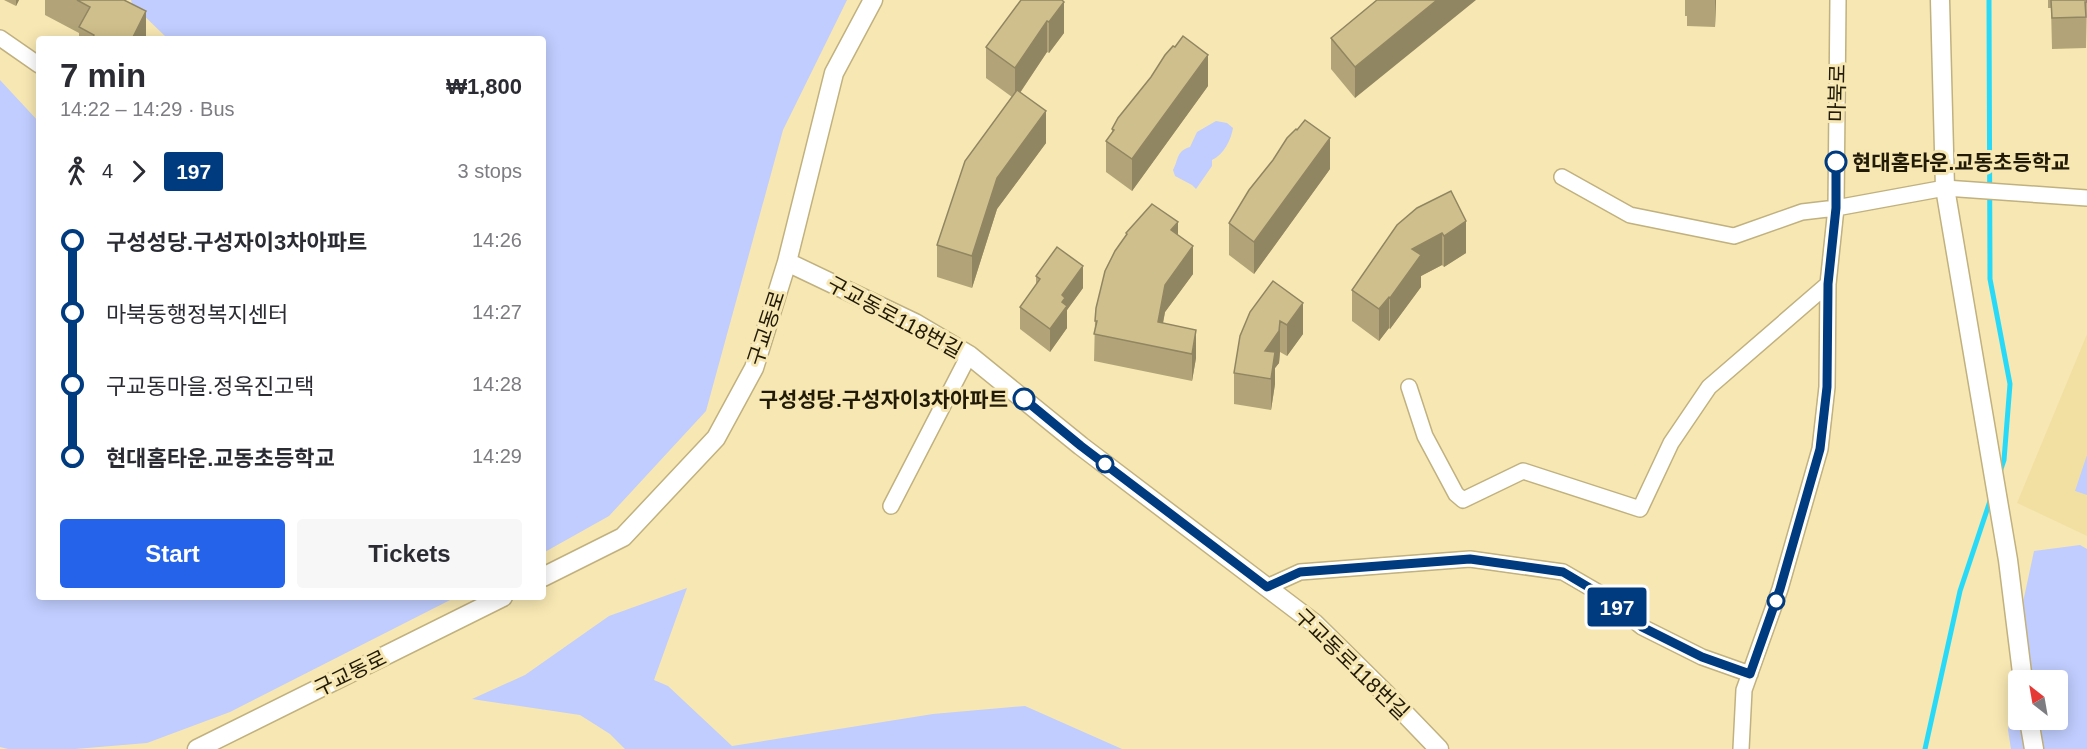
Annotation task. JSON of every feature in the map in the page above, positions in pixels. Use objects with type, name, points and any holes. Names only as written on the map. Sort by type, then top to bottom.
[{"type":"street","name":"구교동로","points":[[546,576],[623,537],[716,438],[754,368],[787,262],[834,73],[873,0]]},
{"type":"street","name":"마북로","points":[[1741,749],[1744,690],[1780,589],[1820,449],[1827,387],[1828,284],[1836,208],[1838,0]]},
{"type":"street","points":[[1940,0],[1945,188],[2008,560],[2022,670]]},
{"type":"street","points":[[0,38],[36,64]]},
{"type":"street","points":[[1562,177],[1630,215],[1734,236],[1802,212],[1945,188],[2087,198]]},
{"type":"street","name":"구교동로118번길","points":[[787,262],[915,323],[969,355],[1081,446],[1314,623],[1438,749]]},
{"type":"street","points":[[1409,387],[1425,436],[1456,494],[1463,500],[1523,471],[1640,509],[1671,443],[1709,387],[1828,284]]},
{"type":"street","points":[[891,506],[969,355]]},
{"type":"street","points":[[1267,587],[1300,572],[1470,559],[1563,572],[1600,594],[1642,627],[1702,657],[1750,674]]},
{"type":"street","name":"구교동로","points":[[197,749],[496,600]]},
{"type":"street","points":[[2031,730],[2034,749]]},
{"type":"shaded area","points":[[131,0],[847,0],[783,130],[706,411],[609,516],[546,551],[546,36],[165,36],[132,4]]},
{"type":"shaded area","points":[[0,80],[36,119],[36,600],[450,600],[230,712],[147,743],[75,749],[0,747]]},
{"type":"shaded area","points":[[1216,121],[1227,123],[1233,128],[1232,133],[1229,142],[1212,160],[1212,166],[1196,189],[1175,176],[1173,170],[1180,153],[1190,147],[1197,132]]},
{"type":"shaded area","points":[[2087,334],[2087,536],[2017,503]]},
{"type":"shaded area","points":[[2087,455],[2087,495],[2075,491]]},
{"type":"shaded area","points":[[2080,545],[2087,549],[2087,749],[2011,749],[2008,730],[2068,730],[2068,670],[2017,670],[2022,607],[2034,551]]},
{"type":"shaded area","points":[[687,588],[654,680],[668,686],[732,746],[933,714],[1025,706],[1122,749],[625,749],[610,734],[580,715],[472,699],[525,675],[609,616]]},
{"type":"building","points":[[77,0],[124,0],[146,11],[134,36],[94,36],[79,27],[90,7]]},
{"type":"building","points":[[1021,0],[1062,0],[1064,2],[1049,22],[1047,21],[1015,68],[986,47]]},
{"type":"building","points":[[1377,0],[1437,0],[1355,67],[1331,38]]},
{"type":"building","points":[[2051,0],[2087,0],[2085,2],[2086,17],[2052,18]]},
{"type":"building","points":[[1183,36],[1208,55],[1132,159],[1106,141],[1114,130],[1112,129],[1118,118],[1151,77],[1165,55]]},
{"type":"building","points":[[1017,90],[1046,111],[997,178],[972,256],[937,245],[965,161]]},
{"type":"building","points":[[1305,120],[1330,138],[1254,242],[1229,223],[1249,190],[1287,138]]},
{"type":"building","points":[[1451,191],[1466,221],[1444,236],[1442,233],[1412,249],[1421,255],[1390,298],[1379,309],[1352,290],[1397,225],[1417,208]]},
{"type":"building","points":[[1152,204],[1178,222],[1171,230],[1193,246],[1165,285],[1158,322],[1196,330],[1192,354],[1094,334],[1097,321],[1095,321],[1096,308],[1105,271],[1126,233]]},
{"type":"building","points":[[1057,247],[1083,266],[1062,295],[1065,298],[1062,302],[1067,306],[1050,329],[1020,307],[1040,279],[1036,276]]},
{"type":"building","points":[[1273,281],[1303,303],[1287,325],[1280,321],[1279,331],[1265,351],[1275,352],[1271,379],[1234,373],[1240,336],[1250,312]]},
{"type":"waterway","points":[[1989,0],[1990,279],[2010,384],[2004,460],[2000,472]]},
{"type":"waterway","points":[[1925,749],[1960,591],[1991,498]]},
{"type":"bus line","name":"197","points":[[1024,399],[1081,446],[1267,587],[1300,572],[1470,559],[1563,572],[1600,594],[1642,627],[1702,657],[1750,674],[1780,589],[1820,449],[1827,387],[1828,284],[1836,208],[1836,162]]},
{"type":"place","name":"현대홈타운.교동초등학교","points":[[1836,162]]},
{"type":"place","name":"구성성당.구성자이3차아파트","points":[[1024,399]]}]
